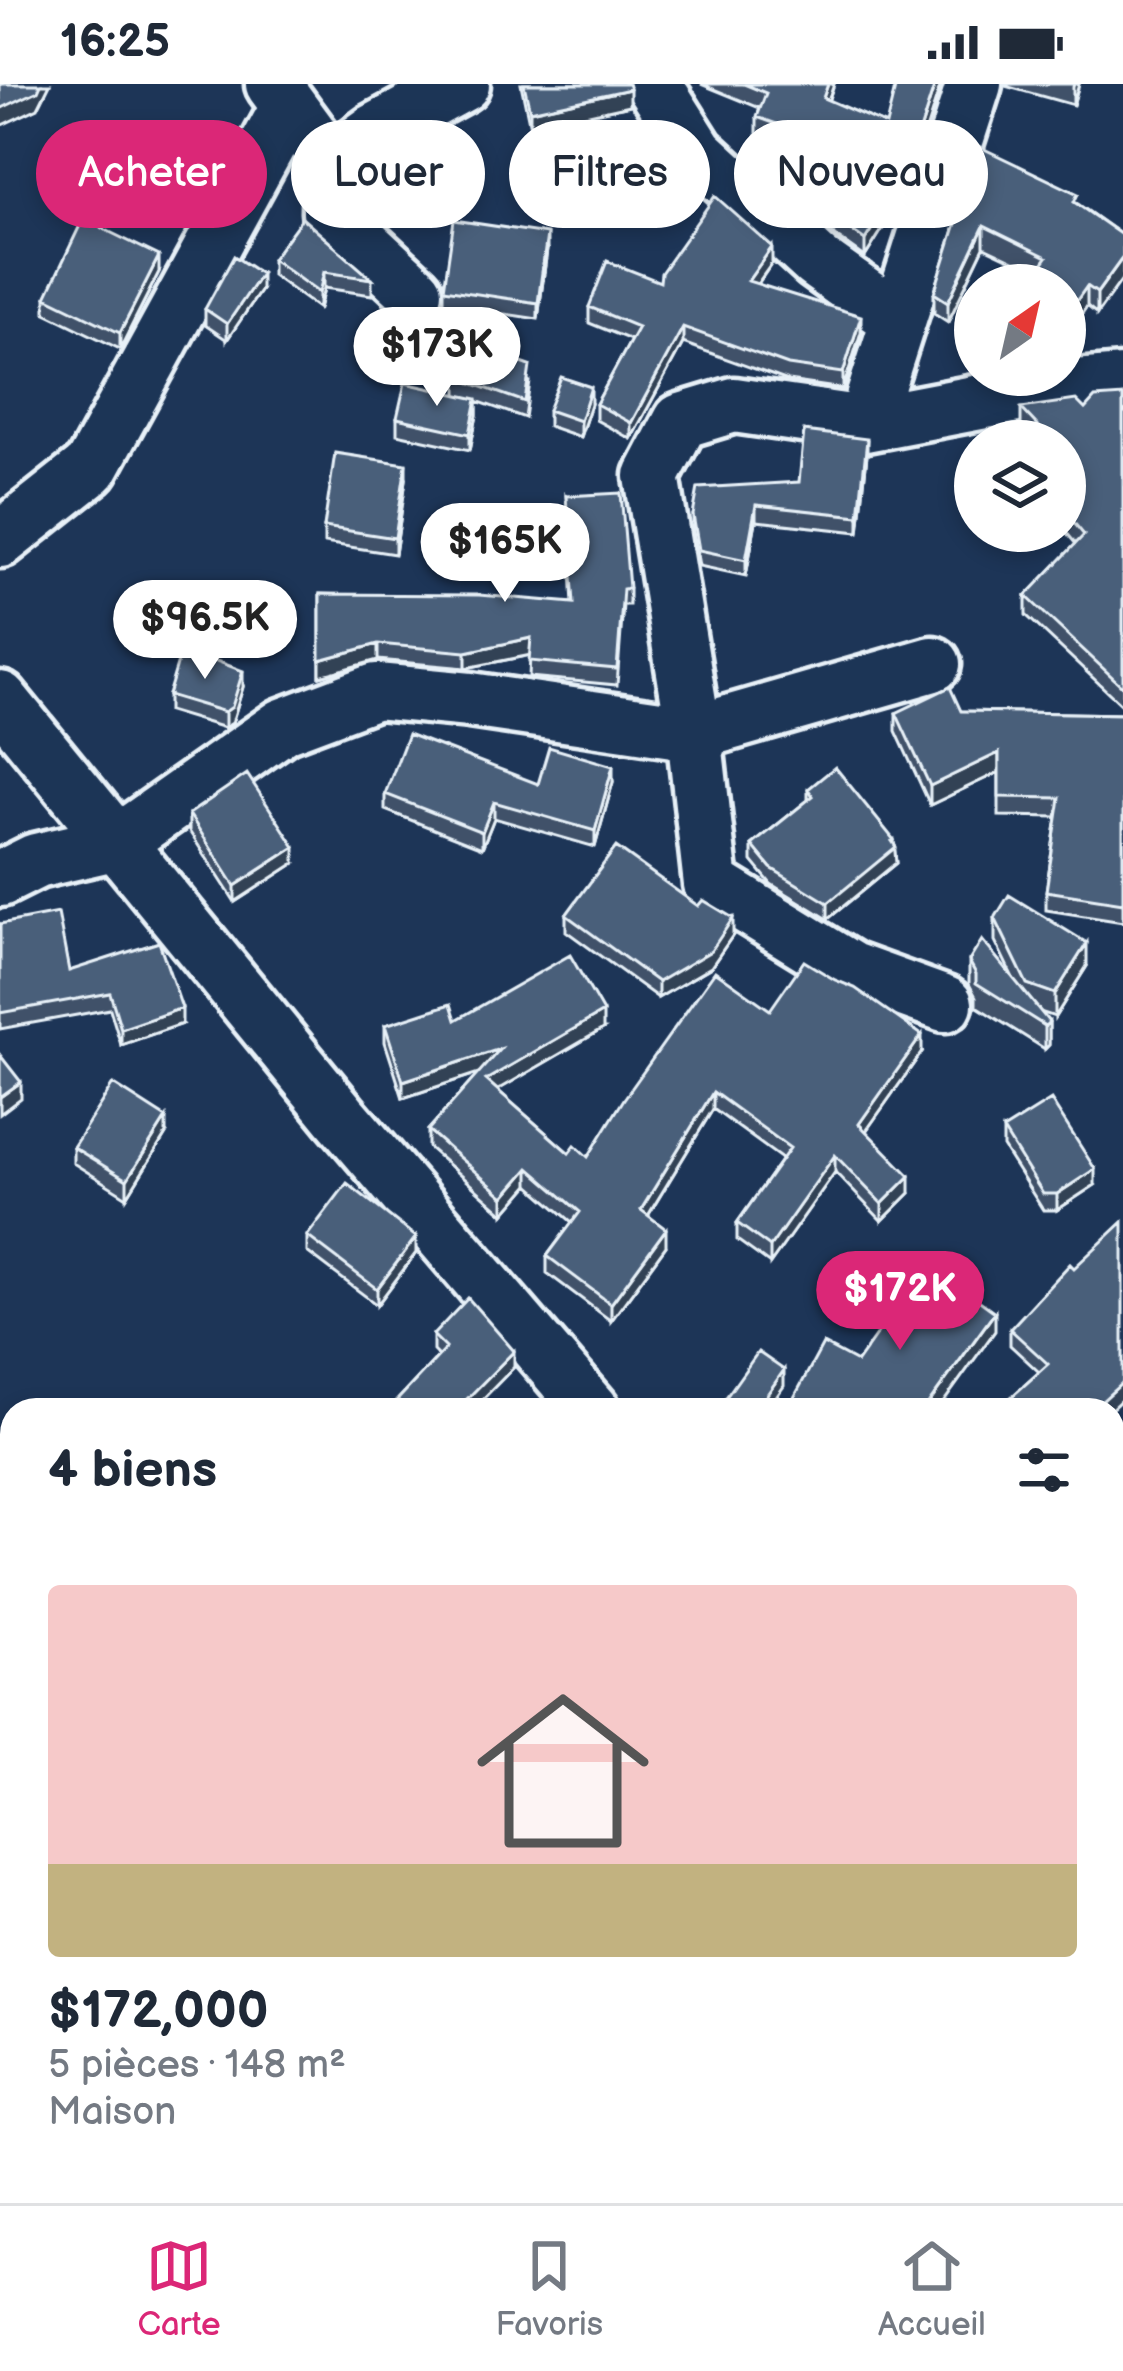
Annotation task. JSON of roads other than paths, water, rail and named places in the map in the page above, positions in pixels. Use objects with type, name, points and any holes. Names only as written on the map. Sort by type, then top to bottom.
[{"type":"street","points":[[396,120],[462,84]]},
{"type":"street","points":[[654,84],[697,152],[817,262],[897,319]]},
{"type":"street","points":[[865,424],[974,84]]},
{"type":"street","points":[[0,540],[91,468],[281,95],[299,120]]},
{"type":"street","points":[[345,228],[415,292]]},
{"type":"street","points":[[945,1004],[851,970],[711,884],[694,733],[652,476],[681,421],[734,405],[865,424],[1042,390],[1123,383]]},
{"type":"street","points":[[0,879],[36,861],[118,842],[283,726],[376,691],[694,733],[933,664]]},
{"type":"street","points":[[0,698],[571,1398]]}]
